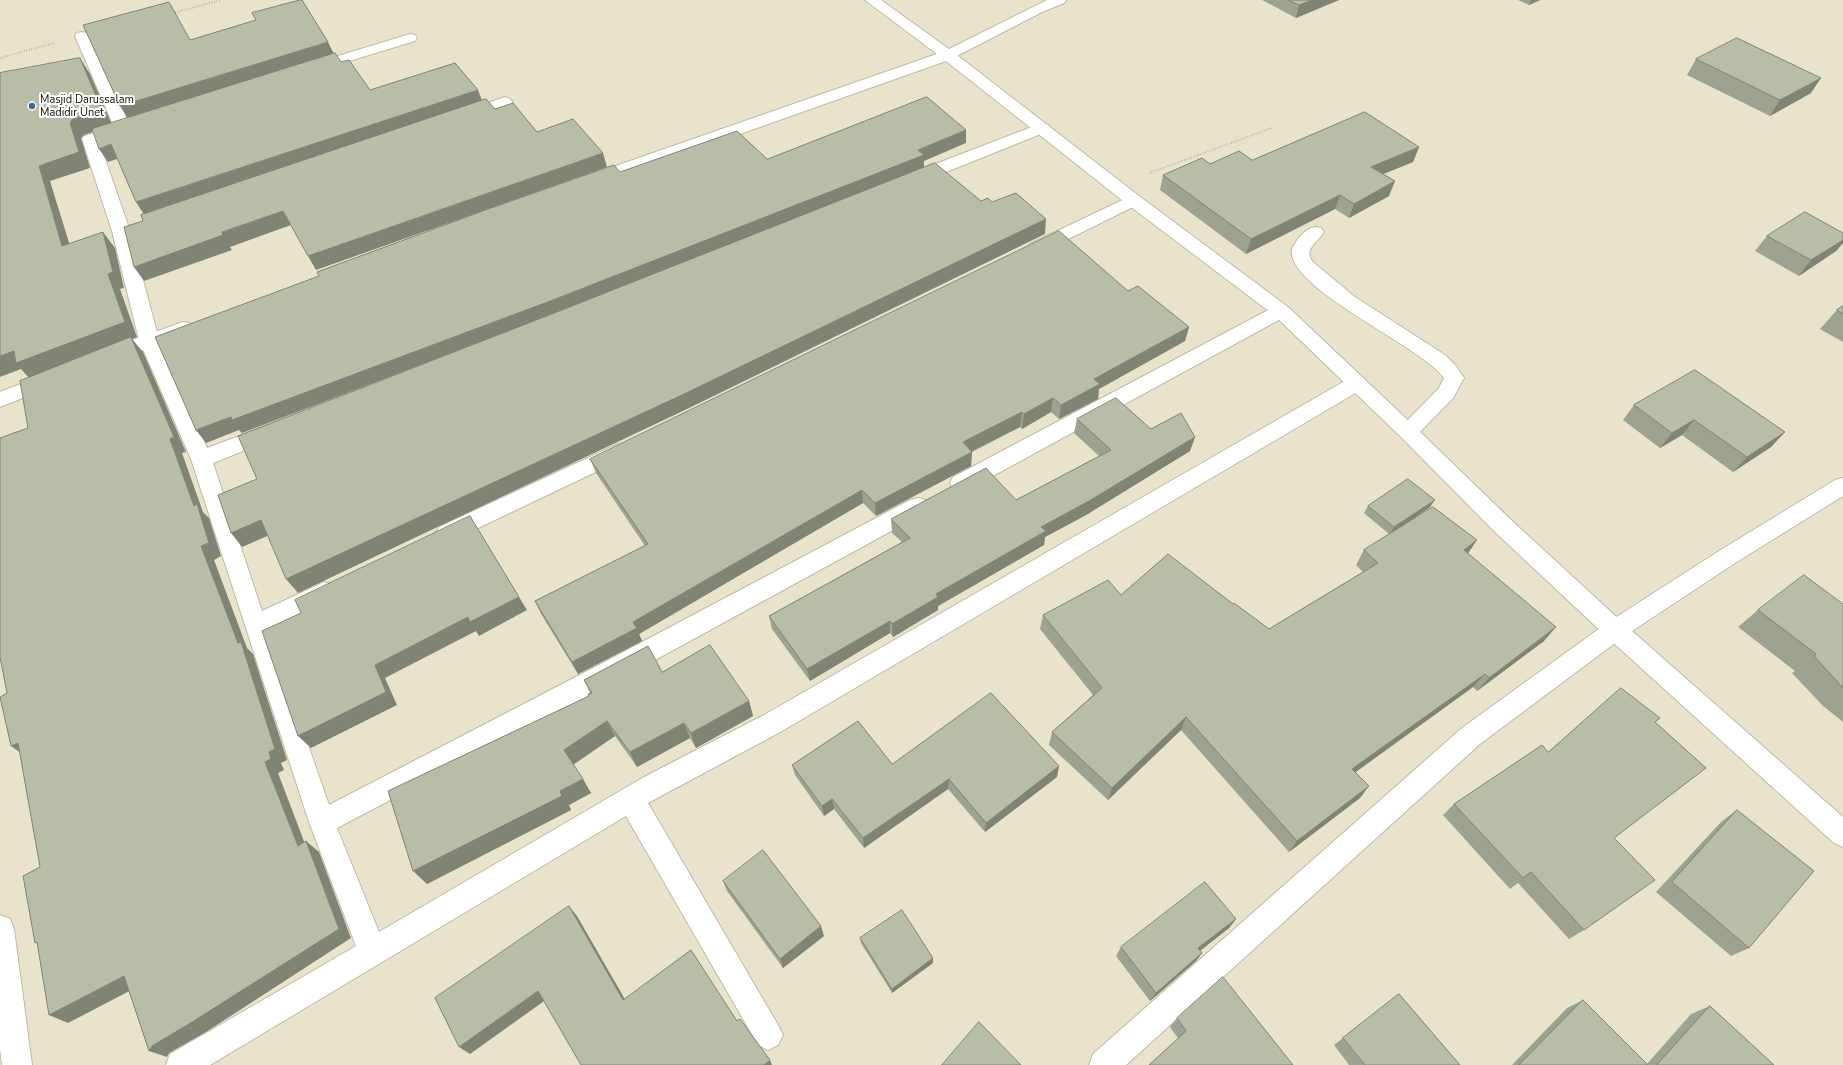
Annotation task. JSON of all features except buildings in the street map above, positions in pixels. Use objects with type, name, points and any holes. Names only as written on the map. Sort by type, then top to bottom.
[{"type":"street","points":[[872,0],[948,55],[1133,200],[1280,312],[1357,383],[1502,525],[1614,630],[1843,834]]},
{"type":"street","points":[[577,185],[948,55],[1037,9],[1059,0]]},
{"type":"street","points":[[82,36],[131,126],[90,139],[129,229],[149,340],[201,459],[255,625],[322,822],[372,951]]},
{"type":"street","points":[[296,73],[410,38]]},
{"type":"street","points":[[452,120],[504,102]]},
{"type":"street","points":[[894,187],[1042,128]]},
{"type":"street","points":[[1020,256],[1133,200]]},
{"type":"street","points":[[1316,232],[1301,246],[1300,256],[1305,265],[1325,284],[1359,309],[1448,368],[1454,378],[1446,392],[1408,432]]},
{"type":"street","points":[[322,822],[604,675],[1280,312]]},
{"type":"street","points":[[92,363],[201,321]]},
{"type":"street","points":[[0,400],[64,374]]},
{"type":"street","points":[[181,1065],[631,799],[773,723],[1357,383]]},
{"type":"street","points":[[201,459],[283,428]]},
{"type":"street","points":[[428,542],[636,443]]},
{"type":"street","points":[[1104,1065],[1471,736],[1614,630],[1727,557],[1843,486]]},
{"type":"street","points":[[255,625],[342,584]]},
{"type":"street","points":[[631,799],[768,1035]]},
{"type":"street","points":[[0,929],[17,1065]]},
{"type":"path","points":[[1115,186],[1272,128]]},
{"type":"place","name":"Masjid Darussalam Madidir Unet","points":[[32,106]]}]
